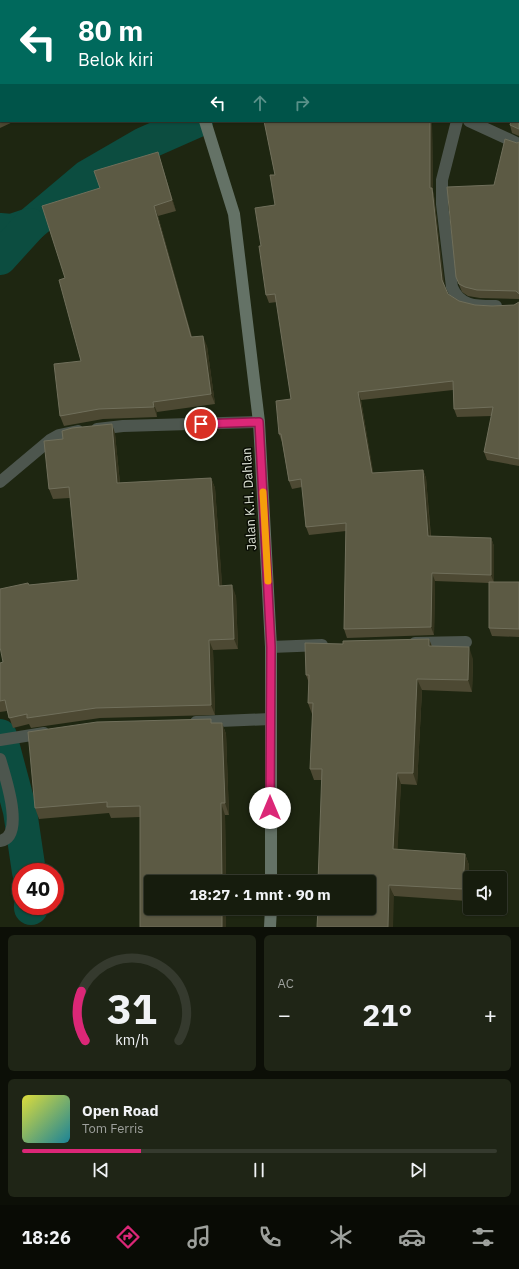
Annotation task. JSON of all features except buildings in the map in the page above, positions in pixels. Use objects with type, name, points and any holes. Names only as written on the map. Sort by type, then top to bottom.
[{"type":"street","name":"Jalan K.H. Dahlan","points":[[205,122],[217,154],[234,214],[259,422],[271,647],[271,875]]},
{"type":"street","points":[[471,122],[519,144]]},
{"type":"street","points":[[456,124],[442,180],[442,204],[452,287],[458,299],[463,302],[508,306]]},
{"type":"street","points":[[0,482],[50,440],[59,435],[73,431],[123,426],[259,422]]},
{"type":"street","points":[[403,644],[466,642]]},
{"type":"street","points":[[271,647],[334,645]]},
{"type":"street","points":[[185,723],[232,722],[270,719]]},
{"type":"street","points":[[5,738],[53,732]]},
{"type":"street","points":[[0,759],[7,784],[13,825],[12,832],[8,838],[0,841]]},
{"type":"street","points":[[270,927],[271,915]]},
{"type":"waterway","points":[[0,230],[12,231],[30,225],[87,177],[144,144],[194,122]]},
{"type":"waterway","points":[[0,258],[30,225]]},
{"type":"waterway","points":[[0,736],[20,811],[28,863]]},
{"type":"slow traffic","points":[[263,492],[268,581]]},
{"type":"route","points":[[201,424],[259,422],[271,647],[270,808]]}]
